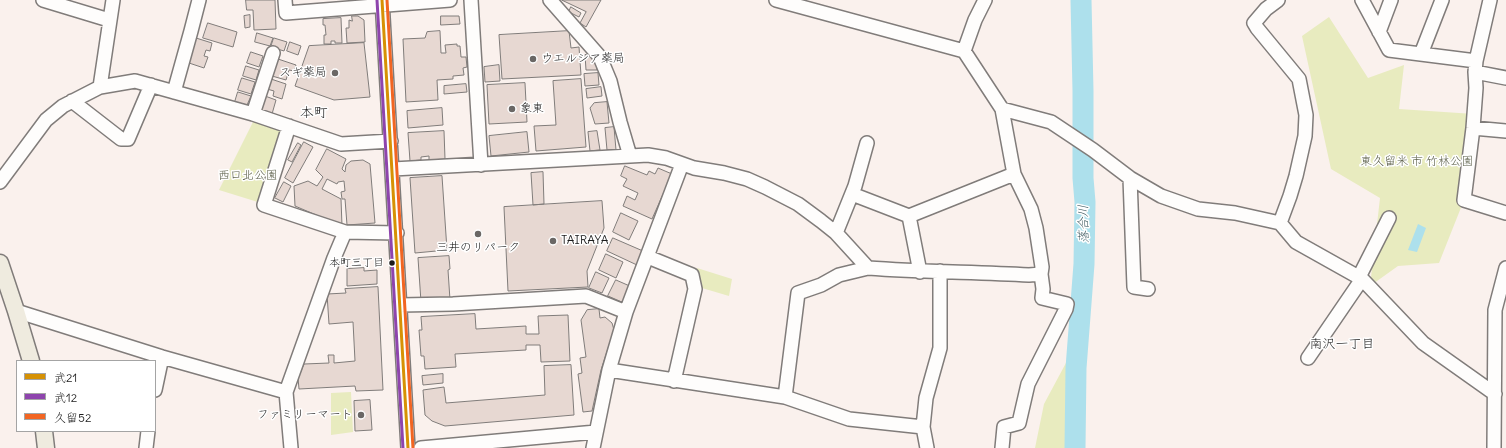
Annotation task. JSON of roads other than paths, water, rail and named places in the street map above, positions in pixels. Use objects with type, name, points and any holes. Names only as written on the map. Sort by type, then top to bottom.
[{"type":"main road","points":[[0,263],[16,311],[30,360]]},
{"type":"main road","points":[[44,432],[46,448]]},
{"type":"street","points":[[43,0],[64,3],[109,20]]},
{"type":"street","points":[[100,87],[113,0]]},
{"type":"street","points":[[174,92],[199,0]]},
{"type":"street","points":[[285,0],[286,13],[382,3],[450,0]]},
{"type":"street","points":[[471,0],[481,165]]},
{"type":"street","points":[[550,0],[600,57],[610,81],[630,156]]},
{"type":"street","points":[[776,0],[964,51],[1002,109],[1014,174],[1031,209],[1036,228],[1042,267],[1042,298],[1067,304],[1066,309],[1028,384],[1019,423],[1004,427],[1002,448]]},
{"type":"street","points":[[964,51],[975,20],[985,0]]},
{"type":"street","points":[[1278,0],[1266,9],[1254,22],[1257,28],[1299,79],[1306,115],[1305,136],[1290,196],[1280,223]]},
{"type":"street","points":[[1362,0],[1389,50],[1421,54],[1475,67],[1506,78]]},
{"type":"street","points":[[1379,32],[1391,0]]},
{"type":"street","points":[[1421,54],[1442,0]]},
{"type":"street","points":[[1490,0],[1475,67],[1476,88],[1474,128],[1464,200],[1506,213]]},
{"type":"street","points":[[382,3],[397,233],[408,448]]},
{"type":"street","points":[[253,114],[272,53]]},
{"type":"street","points":[[0,182],[46,120],[72,101],[100,87],[135,81],[253,114],[341,144],[391,142]]},
{"type":"street","points":[[72,101],[121,140],[128,139],[151,85]]},
{"type":"street","points":[[1002,109],[1051,122],[1073,136],[1130,178],[1161,196],[1198,209],[1235,213],[1280,223],[1296,242],[1361,278],[1423,343],[1495,394]]},
{"type":"street","points":[[289,126],[264,204],[344,232],[397,233]]},
{"type":"street","points":[[1474,128],[1506,131]]},
{"type":"street","points":[[836,233],[852,194],[867,144]]},
{"type":"street","points":[[393,169],[648,155],[666,158],[694,168],[724,173],[747,179],[798,204],[836,233],[868,268]]},
{"type":"street","points":[[592,448],[609,370],[626,312],[682,164]]},
{"type":"street","points":[[852,194],[909,216],[1014,174]]},
{"type":"street","points":[[1130,178],[1134,287],[1148,289]]},
{"type":"street","points":[[909,216],[920,272]]},
{"type":"street","points":[[1308,358],[1361,278],[1389,218]]},
{"type":"street","points":[[291,448],[286,392],[344,232]]},
{"type":"street","points":[[648,256],[692,275],[694,282],[695,289],[674,381]]},
{"type":"street","points":[[785,397],[798,293],[821,285],[838,275],[868,268],[920,272],[940,271],[1029,275],[1041,274]]},
{"type":"street","points":[[1494,448],[1500,427],[1495,394],[1495,310],[1506,268]]},
{"type":"street","points":[[927,448],[923,427],[926,398],[940,348],[940,271]]},
{"type":"street","points":[[400,305],[453,304],[586,296],[626,312]]},
{"type":"street","points":[[16,311],[162,357],[286,392]]},
{"type":"street","points":[[156,385],[162,357]]},
{"type":"street","points":[[609,370],[785,397],[849,419],[923,427]]},
{"type":"street","points":[[146,448],[148,432]]},
{"type":"street","points":[[421,448],[596,432]]},
{"type":"water","points":[[1418,224],[1426,228],[1417,252],[1408,250]]},
{"type":"waterway","name":"落合川","points":[[1075,448],[1076,368],[1084,264],[1085,202],[1083,178],[1081,0]]},
{"type":"place","name":"ウエルシア薬局","points":[[533,59]]},
{"type":"place","name":"スギ薬局","points":[[335,73]]},
{"type":"place","name":"象東","points":[[512,109]]},
{"type":"place","name":"三井のリパーク","points":[[478,234]]},
{"type":"place","name":"TAIRAYA","points":[[553,241]]},
{"type":"place","name":"本町三丁目","points":[[392,263]]},
{"type":"place","name":"ファミリーマート","points":[[361,415]]},
{"type":"district","name":"本町","points":[[314,113]]},
{"type":"district","name":"南沢一丁目","points":[[1342,344]]},
{"type":"park label","name":"東久留米 市 竹林公園","points":[[1417,162]]},
{"type":"park label","name":"西口北公園","points":[[248,176]]}]
